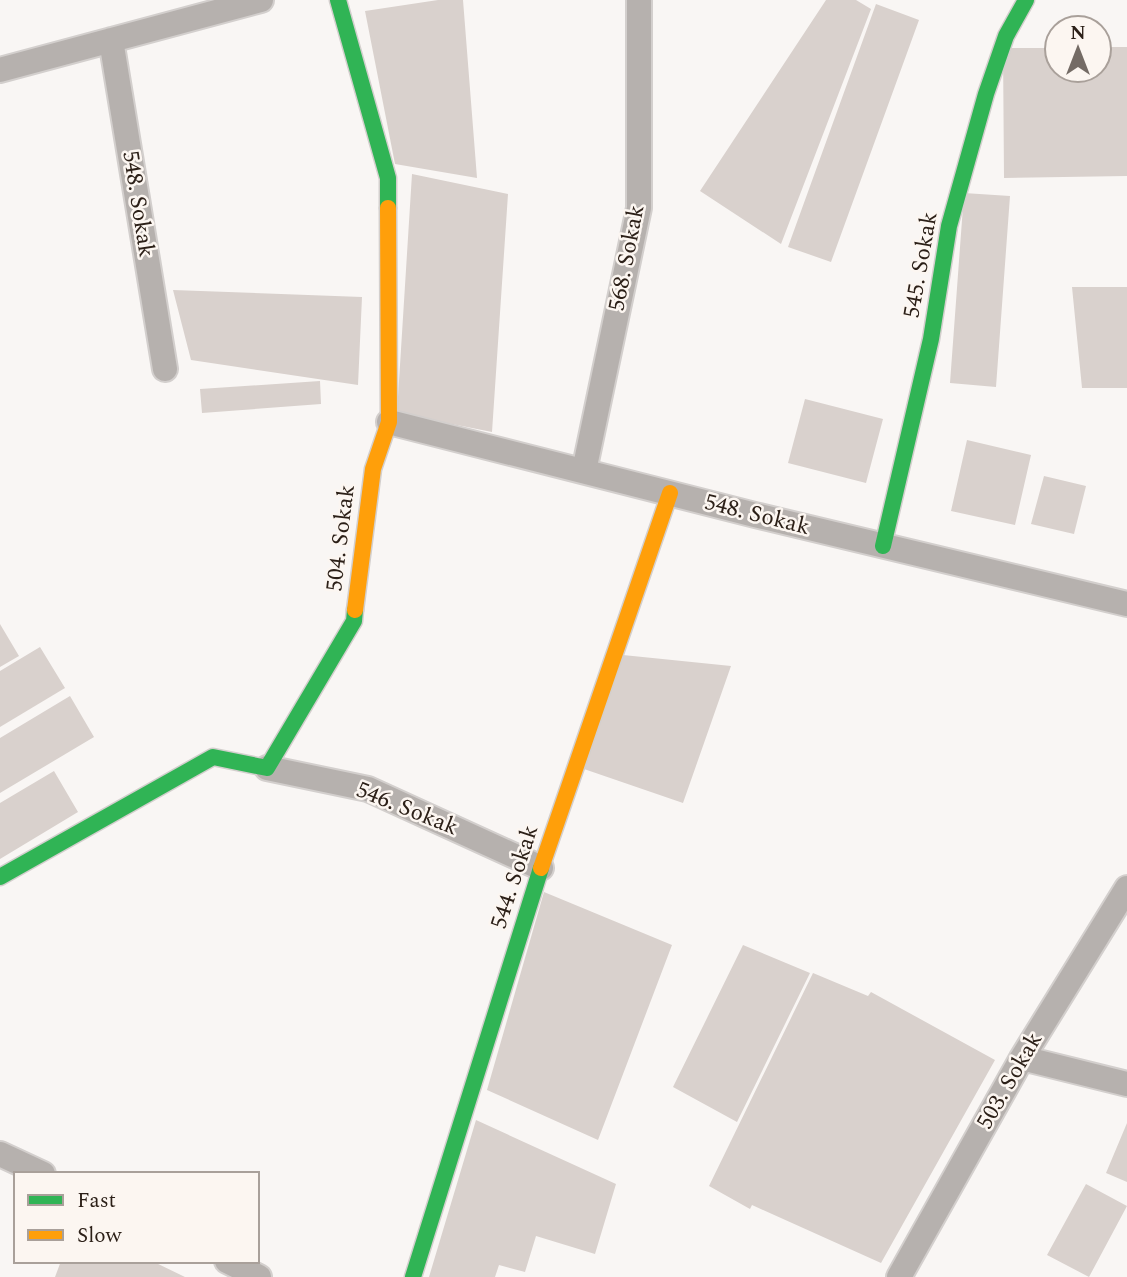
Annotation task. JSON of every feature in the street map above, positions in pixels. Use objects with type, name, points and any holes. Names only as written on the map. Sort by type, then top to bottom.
[{"type":"street","points":[[0,70],[261,0]]},
{"type":"street","name":"504. Sokak","points":[[267,768],[354,621],[373,469],[388,422],[388,178],[338,0]]},
{"type":"street","name":"568. Sokak","points":[[584,471],[639,208],[639,0]]},
{"type":"street","name":"545. Sokak","points":[[883,545],[931,339],[949,226],[986,94],[1006,36],[1026,0]]},
{"type":"street","name":"548. Sokak","points":[[111,40],[165,369]]},
{"type":"street","name":"548. Sokak","points":[[388,422],[1127,604]]},
{"type":"street","name":"544. Sokak","points":[[413,1277],[541,868],[670,493]]},
{"type":"street","points":[[0,877],[213,757],[267,768]]},
{"type":"street","name":"546. Sokak","points":[[267,768],[368,789],[541,868]]},
{"type":"street","name":"503. Sokak","points":[[904,1276],[1022,1058],[1127,888]]},
{"type":"street","points":[[1022,1058],[1127,1084]]},
{"type":"street","points":[[0,1154],[39,1172]]},
{"type":"street","points":[[231,1263],[259,1277]]},
{"type":"building","points":[[438,0],[463,0],[477,178],[395,164],[365,11]]},
{"type":"building","points":[[826,0],[856,0],[871,9],[781,244],[700,191]]},
{"type":"building","points":[[876,4],[919,20],[831,262],[788,247]]},
{"type":"building","points":[[1113,47],[1127,47],[1127,176],[1004,178],[1003,48],[1043,48],[1043,84],[1113,84]]},
{"type":"building","points":[[412,174],[508,194],[492,432],[397,413]]},
{"type":"building","points":[[964,193],[1010,196],[996,387],[950,383]]},
{"type":"building","points":[[1072,287],[1127,287],[1127,388],[1082,388]]},
{"type":"building","points":[[173,290],[362,297],[358,385],[191,360]]},
{"type":"building","points":[[320,381],[321,404],[202,413],[200,389]]},
{"type":"building","points":[[805,399],[883,419],[866,483],[788,463]]},
{"type":"building","points":[[967,440],[1031,455],[1015,525],[951,511]]},
{"type":"building","points":[[1044,476],[1086,486],[1074,534],[1031,524]]},
{"type":"building","points":[[0,624],[19,656],[0,667]]},
{"type":"building","points":[[40,647],[65,688],[0,727],[0,671]]},
{"type":"building","points":[[623,655],[731,666],[683,803],[584,769]]},
{"type":"building","points":[[70,696],[94,737],[0,793],[0,738]]},
{"type":"building","points":[[54,771],[78,812],[0,859],[0,803]]},
{"type":"building","points":[[544,892],[672,945],[598,1140],[487,1090]]},
{"type":"building","points":[[743,945],[810,973],[737,1122],[673,1087]]},
{"type":"building","points":[[813,973],[868,996],[871,992],[995,1060],[881,1263],[752,1205],[750,1209],[709,1186]]},
{"type":"building","points":[[476,1120],[616,1184],[595,1254],[536,1236],[525,1272],[499,1265],[495,1277],[429,1277]]},
{"type":"building","points":[[1127,1123],[1127,1182],[1106,1173]]},
{"type":"building","points":[[1086,1184],[1127,1206],[1089,1277],[1047,1255]]},
{"type":"building","points":[[60,1263],[156,1263],[185,1277],[55,1277]]},
{"type":"traffic: fast","points":[[338,0],[388,178],[388,208]]},
{"type":"traffic: fast","points":[[883,546],[931,339],[949,226],[986,94],[1006,36],[1026,0]]},
{"type":"traffic: fast","points":[[0,877],[213,757],[267,768],[354,621],[355,610]]},
{"type":"traffic: fast","points":[[413,1277],[541,868]]},
{"type":"traffic: slow","points":[[355,610],[373,469],[389,422],[388,208]]},
{"type":"traffic: slow","points":[[541,868],[670,493]]}]
